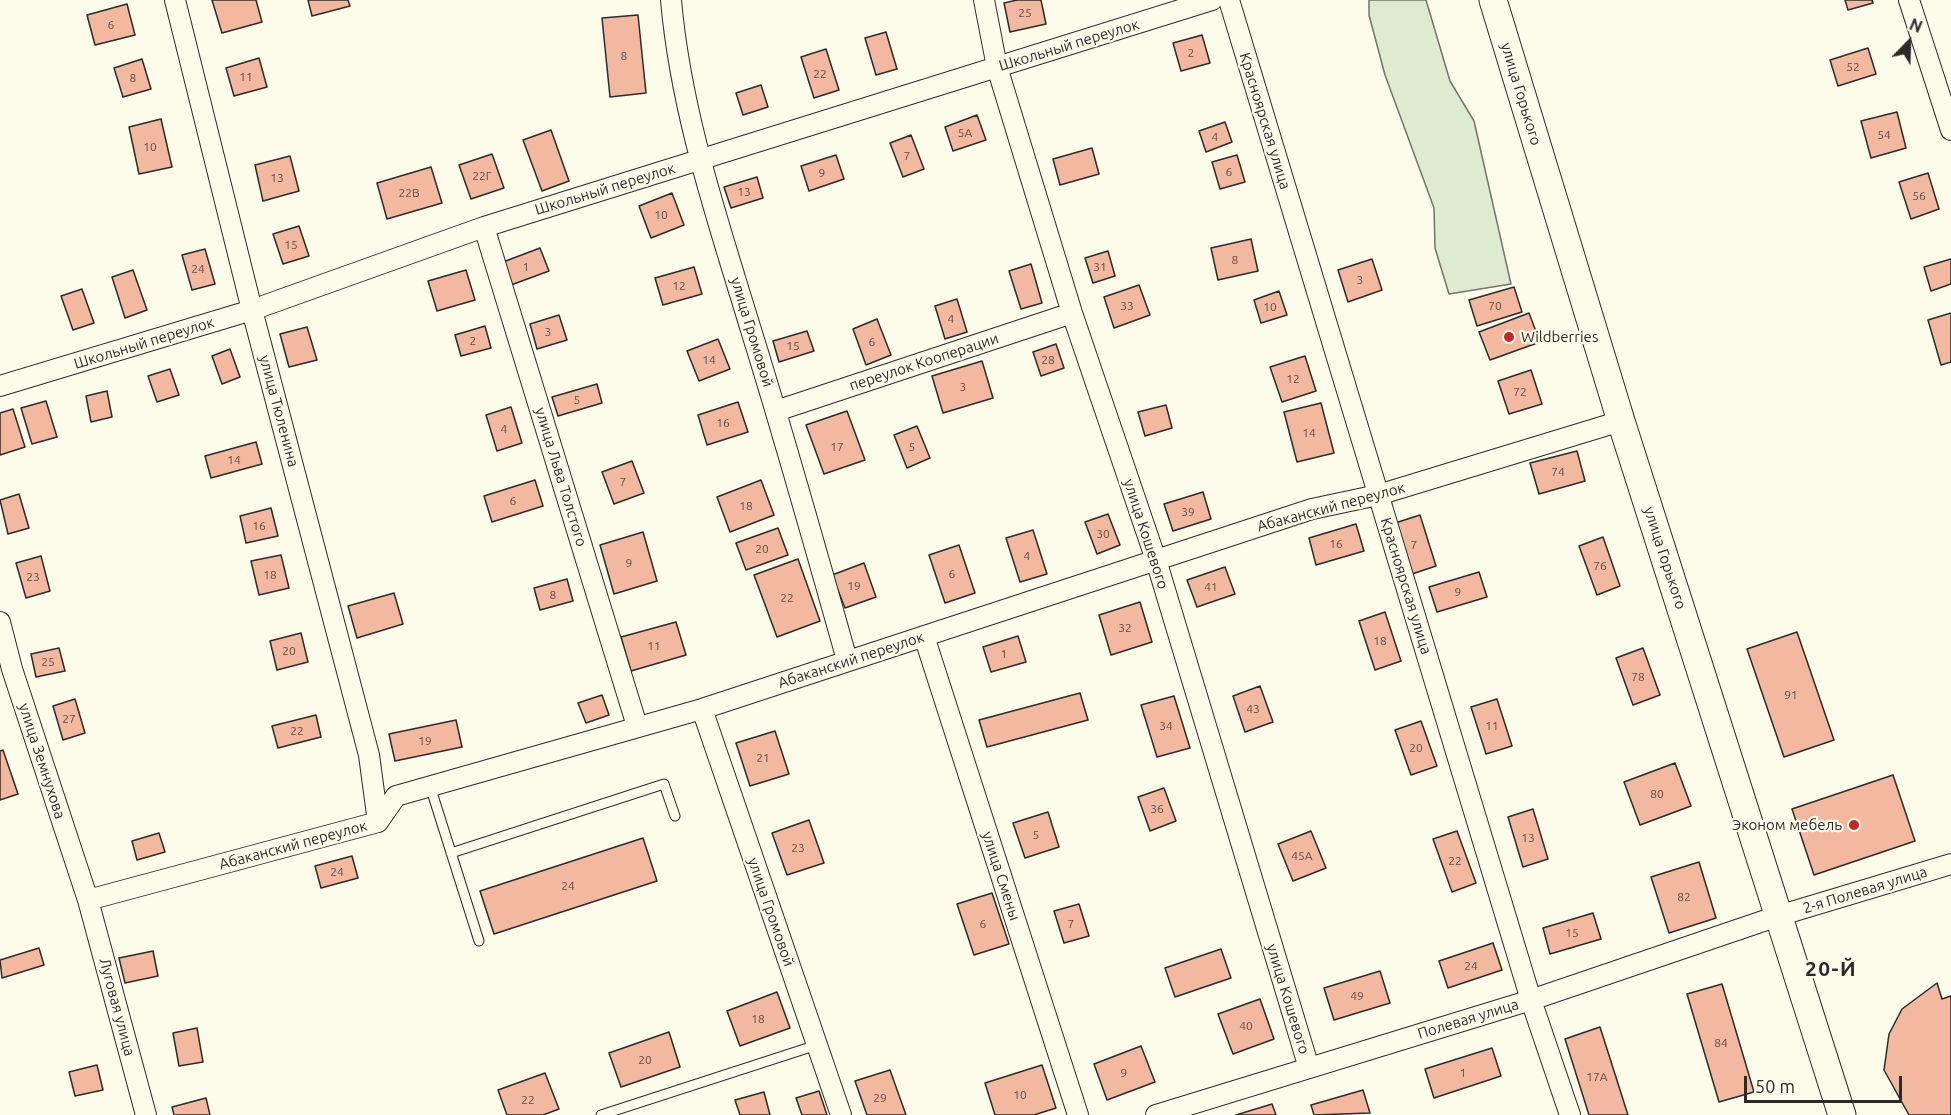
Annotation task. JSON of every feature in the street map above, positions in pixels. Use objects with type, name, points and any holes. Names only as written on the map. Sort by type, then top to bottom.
[{"type":"street","name":"улица Тюленина","points":[[175,0],[252,310],[369,755],[378,822]]},
{"type":"street","name":"улица Громовой","points":[[672,0],[676,52],[699,159],[776,411],[847,660]]},
{"type":"street","name":"улица Кошевого","points":[[984,0],[997,67],[1072,313],[1156,560],[1310,1068]]},
{"type":"street","name":"Школьный переулок","points":[[0,386],[252,310],[484,227],[1212,0]]},
{"type":"street","name":"Красноярская улица","points":[[1229,0],[1531,1000],[1570,1115]]},
{"type":"street","name":"улица Горького","points":[[1493,0],[1621,421],[1842,1115]]},
{"type":"street","points":[[1909,0],[1951,130]]},
{"type":"street","name":"улица Льва Толстого","points":[[484,227],[637,726]]},
{"type":"street","name":"переулок Кооперации","points":[[776,411],[1072,313]]},
{"type":"street","name":"Абаканский переулок","points":[[88,900],[378,822],[396,796],[702,709],[1312,509],[1378,495],[1621,421]]},
{"type":"street","name":"улица Земнухова","points":[[0,622],[12,669],[88,900]]},
{"type":"street","name":"улица Смены","points":[[924,636],[1078,1115]]},
{"type":"street","name":"улица Громовой","points":[[702,709],[841,1115]]},
{"type":"street","name":"2-я Полевая улица","points":[[1778,916],[1951,864]]},
{"type":"street","name":"Луговая улица","points":[[88,900],[146,1115]]},
{"type":"street","name":"Полевая улица","points":[[1156,1115],[1531,1000],[1778,916]]},
{"type":"lane","points":[[451,853],[664,784],[675,816]]},
{"type":"lane","points":[[430,786],[479,941]]},
{"type":"lane","points":[[601,1115],[817,1045]]},
{"type":"green space","points":[[1369,0],[1426,0],[1450,81],[1474,121],[1511,284],[1449,294],[1435,248],[1434,208],[1385,75],[1369,15]]},
{"type":"building","points":[[212,0],[256,0],[262,22],[222,33]]},
{"type":"building","points":[[308,0],[348,0],[350,6],[312,16]]},
{"type":"building","points":[[1017,0],[1041,0],[1046,24],[1010,32],[1004,3]]},
{"type":"building","points":[[1845,0],[1872,0],[1873,3],[1848,10]]},
{"type":"building","points":[[127,4],[135,35],[95,45],[87,15]]},
{"type":"building","points":[[638,15],[646,93],[610,97],[602,18]]},
{"type":"building","points":[[886,32],[897,69],[876,75],[865,38]]},
{"type":"building","points":[[1202,35],[1210,63],[1181,71],[1173,43]]},
{"type":"building","points":[[1868,48],[1876,74],[1838,86],[1830,60]]},
{"type":"building","points":[[826,49],[839,90],[814,98],[801,57]]},
{"type":"building","points":[[259,58],[267,87],[234,96],[226,68]]},
{"type":"building","points":[[142,59],[151,89],[123,97],[114,68]]},
{"type":"building","points":[[761,85],[768,107],[743,115],[736,93]]},
{"type":"building","points":[[1897,112],[1906,148],[1871,158],[1861,121]]},
{"type":"building","points":[[977,115],[986,140],[953,151],[945,127]]},
{"type":"building","points":[[161,119],[172,167],[139,174],[129,127]]},
{"type":"building","points":[[1225,122],[1232,142],[1206,152],[1199,131]]},
{"type":"building","points":[[551,130],[569,181],[542,191],[523,140]]},
{"type":"building","points":[[911,135],[924,169],[903,177],[890,143]]},
{"type":"building","points":[[1092,148],[1099,174],[1060,185],[1053,159]]},
{"type":"building","points":[[492,154],[504,188],[471,199],[459,165]]},
{"type":"building","points":[[836,155],[844,179],[809,191],[801,166]]},
{"type":"building","points":[[1237,155],[1245,182],[1220,189],[1212,162]]},
{"type":"building","points":[[290,156],[299,191],[263,201],[255,165]]},
{"type":"building","points":[[431,167],[442,203],[387,219],[377,183]]},
{"type":"building","points":[[1928,173],[1939,209],[1911,219],[1899,182]]},
{"type":"building","points":[[757,177],[763,198],[731,208],[724,187]]},
{"type":"building","points":[[672,193],[684,225],[651,238],[639,206]]},
{"type":"building","points":[[299,226],[309,256],[283,264],[273,234]]},
{"type":"building","points":[[1251,239],[1258,271],[1218,280],[1211,248]]},
{"type":"building","points":[[540,248],[549,271],[511,285],[503,262]]},
{"type":"building","points":[[205,249],[215,284],[192,290],[182,255]]},
{"type":"building","points":[[1108,251],[1115,276],[1093,283],[1085,258]]},
{"type":"building","points":[[1372,259],[1382,290],[1348,302],[1338,270]]},
{"type":"building","points":[[1951,259],[1951,284],[1931,291],[1924,267]]},
{"type":"building","points":[[1031,264],[1042,303],[1021,309],[1009,271]]},
{"type":"building","points":[[694,267],[702,294],[663,305],[655,278]]},
{"type":"building","points":[[133,270],[147,310],[125,318],[112,277]]},
{"type":"building","points":[[466,270],[475,300],[437,311],[428,281]]},
{"type":"building","points":[[1139,285],[1150,315],[1114,328],[1104,297]]},
{"type":"building","points":[[1514,287],[1522,312],[1477,326],[1469,300]]},
{"type":"building","points":[[82,289],[94,323],[73,330],[61,296]]},
{"type":"building","points":[[1279,291],[1287,315],[1261,323],[1254,300]]},
{"type":"building","points":[[957,299],[967,332],[945,339],[935,306]]},
{"type":"building","name":"Wildberries","points":[[1529,313],[1540,342],[1490,360],[1479,332]]},
{"type":"building","points":[[1951,313],[1951,362],[1941,365],[1928,320]]},
{"type":"building","points":[[559,315],[567,340],[537,349],[530,324]]},
{"type":"building","points":[[877,319],[891,355],[866,365],[853,329]]},
{"type":"building","points":[[485,326],[491,348],[461,356],[455,335]]},
{"type":"building","points":[[307,327],[317,360],[289,367],[280,334]]},
{"type":"building","points":[[807,331],[814,351],[779,362],[773,341]]},
{"type":"building","points":[[718,339],[730,369],[699,381],[687,351]]},
{"type":"building","points":[[1056,344],[1064,368],[1041,376],[1033,352]]},
{"type":"building","points":[[230,349],[240,377],[222,384],[212,356]]},
{"type":"building","points":[[1305,356],[1316,391],[1282,402],[1270,367]]},
{"type":"building","points":[[982,361],[993,398],[943,413],[932,376]]},
{"type":"building","points":[[170,369],[179,395],[157,402],[148,376]]},
{"type":"building","points":[[1531,370],[1542,404],[1509,414],[1498,381]]},
{"type":"building","points":[[597,384],[602,403],[558,416],[552,397]]},
{"type":"building","points":[[107,391],[112,417],[91,422],[86,396]]},
{"type":"building","points":[[46,401],[57,437],[32,444],[21,408]]},
{"type":"building","points":[[738,402],[748,432],[707,445],[698,415]]},
{"type":"building","points":[[1321,403],[1334,453],[1297,462],[1284,412]]},
{"type":"building","points":[[1166,405],[1172,428],[1145,436],[1138,412]]},
{"type":"building","points":[[511,407],[522,443],[497,451],[486,415]]},
{"type":"building","points":[[13,409],[25,447],[0,455],[0,413]]},
{"type":"building","points":[[847,411],[865,460],[824,474],[806,425]]},
{"type":"building","points":[[917,426],[930,458],[907,468],[894,435]]},
{"type":"building","points":[[256,442],[262,464],[211,478],[205,456]]},
{"type":"building","points":[[1577,451],[1585,481],[1539,494],[1530,463]]},
{"type":"building","points":[[632,461],[644,493],[614,504],[602,472]]},
{"type":"building","points":[[535,480],[543,506],[492,522],[484,496]]},
{"type":"building","points":[[761,480],[774,515],[730,532],[717,497]]},
{"type":"building","points":[[1203,492],[1211,519],[1173,531],[1164,504]]},
{"type":"building","points":[[19,494],[29,528],[8,534],[0,500]]},
{"type":"building","points":[[271,508],[278,536],[246,543],[240,516]]},
{"type":"building","points":[[1108,514],[1120,545],[1097,554],[1085,522]]},
{"type":"building","points":[[1420,515],[1436,566],[1409,575],[1392,524]]},
{"type":"building","points":[[1356,524],[1364,551],[1316,565],[1309,538]]},
{"type":"building","points":[[778,528],[788,555],[746,570],[736,543]]},
{"type":"building","points":[[1033,530],[1047,574],[1020,582],[1006,538]]},
{"type":"building","points":[[643,532],[657,581],[614,594],[600,545]]},
{"type":"building","points":[[1603,537],[1620,586],[1597,595],[1579,546]]},
{"type":"building","points":[[959,545],[975,593],[945,603],[929,555]]},
{"type":"building","points":[[281,555],[289,588],[259,595],[251,561]]},
{"type":"building","points":[[41,556],[50,591],[26,598],[16,563]]},
{"type":"building","points":[[798,559],[820,621],[777,637],[754,575]]},
{"type":"building","points":[[864,563],[876,597],[845,608],[832,575]]},
{"type":"building","points":[[1225,567],[1235,594],[1197,607],[1187,580]]},
{"type":"building","points":[[1479,572],[1487,597],[1437,612],[1429,587]]},
{"type":"building","points":[[567,579],[573,601],[540,610],[534,588]]},
{"type":"building","points":[[394,593],[403,624],[357,638],[348,606]]},
{"type":"building","points":[[1140,602],[1152,642],[1111,655],[1099,615]]},
{"type":"building","points":[[1385,612],[1401,661],[1375,670],[1359,621]]},
{"type":"building","points":[[676,622],[686,655],[631,671],[621,637]]},
{"type":"building","points":[[1797,632],[1834,740],[1784,757],[1747,649]]},
{"type":"building","points":[[301,633],[308,662],[277,670],[270,641]]},
{"type":"building","points":[[1018,636],[1026,662],[991,672],[983,647]]},
{"type":"building","points":[[59,648],[65,671],[36,677],[31,654]]},
{"type":"building","points":[[1643,648],[1660,695],[1633,705],[1616,658]]},
{"type":"building","points":[[1260,686],[1273,722],[1245,732],[1233,696]]},
{"type":"building","points":[[1080,693],[1088,720],[987,747],[979,720]]},
{"type":"building","points":[[602,695],[609,715],[586,723],[578,703]]},
{"type":"building","points":[[1174,696],[1190,748],[1157,757],[1141,705]]},
{"type":"building","points":[[75,699],[85,733],[63,740],[53,706]]},
{"type":"building","points":[[1497,699],[1512,746],[1486,754],[1471,707]]},
{"type":"building","points":[[316,715],[321,737],[278,748],[272,726]]},
{"type":"building","points":[[456,720],[462,747],[395,761],[389,734]]},
{"type":"building","points":[[1421,721],[1437,766],[1411,775],[1395,730]]},
{"type":"building","points":[[775,731],[789,774],[750,786],[736,743]]},
{"type":"building","points":[[3,750],[18,794],[0,800],[0,751]]},
{"type":"building","points":[[1675,763],[1691,806],[1640,825],[1624,782]]},
{"type":"building","name":"Эконом мебель","points":[[1893,775],[1915,841],[1814,875],[1792,809]]},
{"type":"building","points":[[1164,788],[1176,821],[1150,831],[1138,797]]},
{"type":"building","points":[[1533,809],[1548,859],[1523,867],[1508,817]]},
{"type":"building","points":[[1048,812],[1059,847],[1025,858],[1013,823]]},
{"type":"building","points":[[809,820],[824,863],[787,875],[772,833]]},
{"type":"building","points":[[1311,831],[1326,868],[1293,881],[1278,844]]},
{"type":"building","points":[[1457,831],[1476,883],[1452,892],[1433,839]]},
{"type":"building","points":[[159,833],[165,852],[137,860],[132,841]]},
{"type":"building","points":[[643,838],[657,881],[494,934],[480,891]]},
{"type":"building","points":[[352,856],[358,878],[321,888],[315,866]]},
{"type":"building","points":[[1699,862],[1716,918],[1669,933],[1651,877]]},
{"type":"building","points":[[992,893],[1009,944],[974,955],[957,904]]},
{"type":"building","points":[[1079,904],[1089,936],[1064,943],[1054,911]]},
{"type":"building","points":[[1593,913],[1601,939],[1550,954],[1543,928]]},
{"type":"building","points":[[1493,943],[1502,970],[1448,988],[1439,961]]},
{"type":"building","points":[[39,948],[44,965],[2,978],[0,960]]},
{"type":"building","points":[[1221,949],[1231,978],[1175,997],[1165,968]]},
{"type":"building","points":[[153,951],[158,976],[125,983],[119,958]]},
{"type":"building","points":[[1380,971],[1390,1003],[1334,1020],[1324,988]]},
{"type":"building","points":[[1937,983],[1942,999],[1951,996],[1951,1115],[1909,1115],[1884,1070],[1889,1034],[1902,1009]]},
{"type":"building","points":[[1722,984],[1754,1092],[1719,1102],[1687,994]]},
{"type":"building","points":[[777,992],[790,1028],[740,1046],[727,1011]]},
{"type":"building","points":[[1260,999],[1274,1039],[1233,1054],[1218,1014]]},
{"type":"building","points":[[1600,1027],[1628,1115],[1589,1115],[1565,1039]]},
{"type":"building","points":[[197,1028],[203,1062],[179,1066],[173,1033]]},
{"type":"building","points":[[669,1032],[680,1067],[621,1087],[609,1053]]},
{"type":"building","points":[[1141,1046],[1155,1082],[1107,1100],[1094,1064]]},
{"type":"building","points":[[1492,1048],[1501,1076],[1434,1098],[1425,1069]]},
{"type":"building","points":[[97,1065],[103,1090],[75,1096],[69,1072]]},
{"type":"building","points":[[1042,1065],[1056,1108],[1034,1115],[995,1115],[985,1083]]},
{"type":"building","points":[[890,1070],[906,1115],[867,1115],[855,1081]]},
{"type":"building","points":[[545,1073],[559,1109],[543,1115],[507,1115],[498,1090]]},
{"type":"building","points":[[1363,1090],[1370,1113],[1314,1115],[1311,1105]]},
{"type":"building","points":[[819,1091],[827,1115],[802,1115],[796,1098]]},
{"type":"building","points":[[764,1092],[770,1115],[740,1115],[735,1100]]},
{"type":"building","points":[[206,1098],[210,1115],[174,1115],[172,1107]]},
{"type":"building","points":[[1272,1104],[1276,1115],[1236,1115]]},
{"type":"place","name":"Wildberries","points":[[1509,337]]},
{"type":"place","name":"Эконом мебель","points":[[1854,825]]},
{"type":"district","name":"20-Й","points":[[1831,969]]}]
